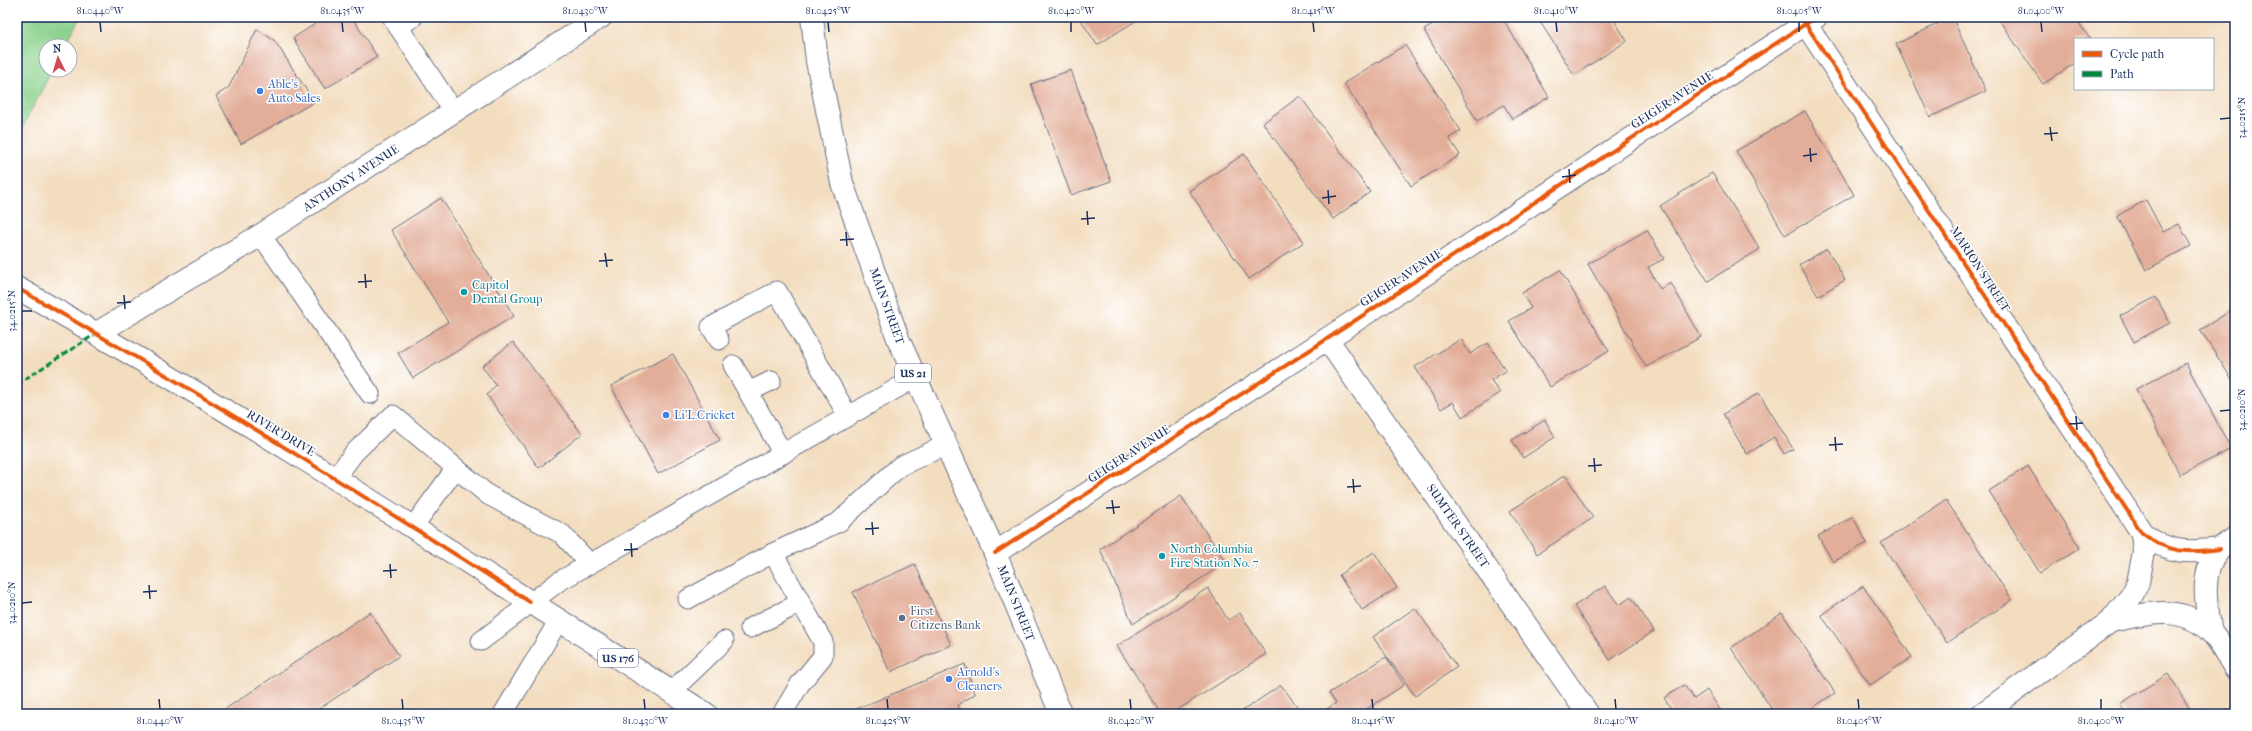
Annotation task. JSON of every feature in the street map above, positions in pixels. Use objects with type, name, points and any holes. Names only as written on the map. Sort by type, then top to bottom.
[{"type":"street","name":"ANTHONY AVENUE","points":[[97,333],[261,235],[601,17]]},
{"type":"street","name":"MAIN STREET","points":[[812,17],[817,61],[842,183],[899,341],[995,553],[1061,714]]},
{"type":"street","name":"GEIGER AVENUE","points":[[995,553],[1327,339],[1808,19]]},
{"type":"street","name":"MARION STREET","points":[[1808,19],[2142,533]]},
{"type":"street","name":"RIVER DRIVE","points":[[17,288],[97,333],[336,478],[706,714]]},
{"type":"street","name":"SUMTER STREET","points":[[1327,339],[1588,714]]},
{"type":"street","points":[[2142,533],[2155,543],[2169,549],[2198,551],[2227,544]]},
{"type":"street","points":[[1982,714],[2111,621],[2132,595],[2138,583],[2144,551],[2142,533]]},
{"type":"street","points":[[2211,632],[2205,590],[2207,575],[2212,560],[2227,544]]},
{"type":"street","points":[[2111,621],[2156,612],[2171,612],[2188,617],[2211,632],[2235,668]]},
{"type":"lane","points":[[401,20],[454,112]]},
{"type":"lane","points":[[261,235],[370,394]]},
{"type":"lane","points":[[719,340],[711,327],[777,291],[787,319],[810,359],[848,416]]},
{"type":"lane","points":[[733,365],[783,454]]},
{"type":"lane","points":[[481,641],[558,582],[915,378]]},
{"type":"lane","points":[[748,392],[771,380]]},
{"type":"lane","points":[[336,478],[354,453],[393,415],[488,495],[562,534],[590,564]]},
{"type":"lane","points":[[688,599],[773,554],[838,522],[900,466],[946,445]]},
{"type":"lane","points":[[413,527],[456,468]]},
{"type":"lane","points":[[773,554],[823,642],[823,656],[800,684],[782,714]]},
{"type":"lane","points":[[750,628],[800,603]]},
{"type":"lane","points":[[503,714],[559,620]]},
{"type":"lane","points":[[671,692],[724,641]]},
{"type":"green space","points":[[17,17],[80,17],[69,38],[38,38],[38,78],[48,78],[17,138]]},
{"type":"building","points":[[326,17],[352,17],[377,57],[325,89],[293,38]]},
{"type":"building","points":[[1079,17],[1142,17],[1097,45]]},
{"type":"building","points":[[1447,17],[1502,17],[1549,97],[1512,119],[1504,105],[1477,121],[1424,30]]},
{"type":"building","points":[[1537,17],[1612,17],[1627,41],[1574,75]]},
{"type":"building","points":[[1952,17],[1986,91],[1930,117],[1896,44]]},
{"type":"building","points":[[1997,17],[2075,17],[2089,38],[2074,38],[2074,64],[2043,84]]},
{"type":"building","points":[[257,29],[275,41],[314,102],[241,144],[216,96],[229,87]]},
{"type":"building","points":[[1405,45],[1461,131],[1449,138],[1460,155],[1411,186],[1344,83]]},
{"type":"building","points":[[1071,70],[1111,181],[1071,195],[1031,84]]},
{"type":"building","points":[[1300,96],[1370,192],[1333,219],[1263,123]]},
{"type":"building","points":[[1805,111],[1854,195],[1785,235],[1736,151]]},
{"type":"building","points":[[1244,154],[1304,242],[1249,279],[1189,191]]},
{"type":"building","points":[[1712,173],[1760,249],[1708,281],[1660,206]]},
{"type":"building","name":"Capitol Dental Group","points":[[441,198],[514,316],[413,378],[398,353],[448,322],[391,230]]},
{"type":"building","points":[[2146,200],[2163,232],[2179,224],[2191,246],[2146,270],[2117,216]]},
{"type":"building","points":[[1647,230],[1664,259],[1648,267],[1660,289],[1671,283],[1701,337],[1646,367],[1588,264]]},
{"type":"building","points":[[1827,249],[1845,280],[1818,296],[1799,265]]},
{"type":"building","points":[[1560,270],[1609,351],[1550,387],[1509,321],[1531,308],[1522,293]]},
{"type":"building","points":[[2156,297],[2170,323],[2134,342],[2120,316]]},
{"type":"building","points":[[2235,308],[2235,384],[2200,330]]},
{"type":"building","points":[[1461,339],[1470,354],[1488,343],[1506,371],[1491,380],[1500,393],[1462,417],[1453,402],[1441,409],[1415,367]]},
{"type":"building","points":[[513,342],[582,434],[539,468],[487,395],[496,385],[482,366]]},
{"type":"building","points":[[673,354],[720,440],[658,474],[611,386]]},
{"type":"building","points":[[2186,363],[2231,449],[2180,475],[2136,389]]},
{"type":"building","points":[[1759,393],[1793,449],[1784,454],[1774,437],[1747,454],[1723,414]]},
{"type":"building","points":[[1545,420],[1555,437],[1523,458],[1512,440]]},
{"type":"building","points":[[2028,466],[2080,548],[2040,573],[1989,491]]},
{"type":"building","points":[[1565,475],[1593,518],[1537,554],[1510,511]]},
{"type":"building","name":"North Columbia Fire Station No. 7","points":[[1181,496],[1226,562],[1133,624],[1100,549]]},
{"type":"building","points":[[1946,500],[2012,600],[1947,643],[1881,543]]},
{"type":"building","points":[[1853,517],[1867,543],[1833,562],[1818,536]]},
{"type":"building","points":[[1374,552],[1397,588],[1362,610],[1339,575]]},
{"type":"building","name":"First Citizens Bank","points":[[915,564],[951,645],[890,672],[853,592]]},
{"type":"building","points":[[1605,586],[1619,605],[1631,597],[1654,631],[1610,660],[1574,606]]},
{"type":"building","points":[[1863,586],[1912,657],[1870,685],[1821,615]]},
{"type":"building","points":[[1208,588],[1228,620],[1240,613],[1266,654],[1171,714],[1161,714],[1117,646]]},
{"type":"building","points":[[1415,608],[1457,667],[1415,696],[1373,637]]},
{"type":"building","points":[[370,612],[399,656],[311,714],[218,714]]},
{"type":"building","points":[[1782,613],[1835,693],[1803,714],[1775,714],[1731,648]]},
{"type":"building","points":[[1386,657],[1404,685],[1359,714],[1319,714],[1336,703],[1329,693]]},
{"type":"building","name":"Arnold's Cleaners","points":[[965,664],[975,694],[958,705],[962,714],[849,714],[849,712]]},
{"type":"building","points":[[2168,674],[2193,714],[2126,714],[2120,704]]},
{"type":"building","points":[[1281,685],[1303,714],[1238,714]]},
{"type":"building","points":[[1684,685],[1694,699],[1707,690],[1723,714],[1666,714],[1672,710],[1664,698]]},
{"type":"marked path","points":[[17,384],[97,333]]},
{"type":"cycle path","points":[[1801,17],[2142,533],[2161,545],[2179,550],[2198,551],[2220,549]]},
{"type":"cycle path","points":[[995,553],[1327,339],[1816,17]]},
{"type":"cycle path","points":[[17,288],[82,325],[275,442],[530,602]]},
{"type":"place","name":"Able's Auto Sales","points":[[260,91]]},
{"type":"place","name":"Capitol Dental Group","points":[[464,292]]},
{"type":"place","name":"Li'L Cricket","points":[[666,415]]},
{"type":"place","name":"North Columbia Fire Station No. 7","points":[[1162,556]]},
{"type":"place","name":"First Citizens Bank","points":[[902,618]]},
{"type":"place","name":"Arnold's Cleaners","points":[[949,679]]}]
